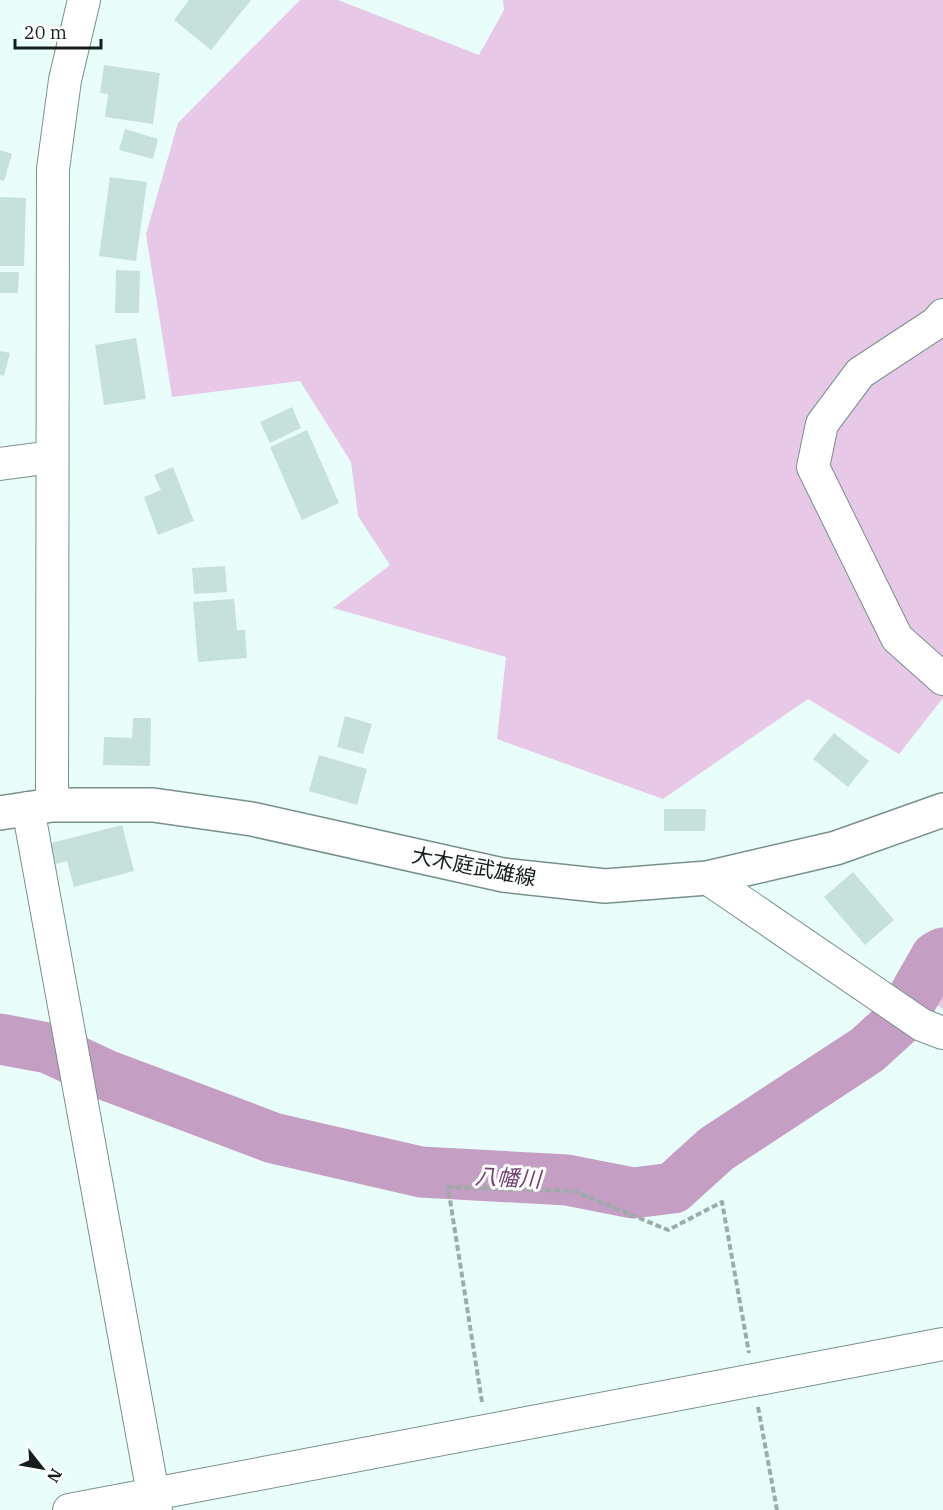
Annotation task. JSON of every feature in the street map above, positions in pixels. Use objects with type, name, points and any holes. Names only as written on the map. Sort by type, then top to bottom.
[{"type":"main road","name":"大木庭武雄線","points":[[27,809],[153,805],[252,819],[503,875],[605,886],[707,878],[836,848],[943,810]]},
{"type":"street","points":[[84,0],[65,80],[53,169],[52,458],[27,809],[155,1503]]},
{"type":"street","points":[[943,315],[936,323],[860,373],[822,424],[813,467],[897,638],[943,679]]},
{"type":"street","points":[[0,464],[52,458]]},
{"type":"street","points":[[707,878],[922,1025],[943,1033]]},
{"type":"street","points":[[69,1510],[155,1503],[487,1432],[943,1344]]},
{"type":"path","points":[[487,1432],[448,1187],[574,1191],[668,1230],[722,1202],[777,1510]]},
{"type":"shaded area","points":[[300,0],[338,0],[479,55],[504,10],[503,0],[943,0],[943,698],[899,754],[808,699],[663,799],[497,739],[506,657],[333,608],[390,565],[358,516],[351,462],[300,381],[172,397],[146,234],[178,123]]},
{"type":"shaded area","points":[[943,933],[943,1009],[898,976],[920,940]]},
{"type":"building","points":[[189,0],[251,0],[211,50],[174,20]]},
{"type":"building","points":[[104,65],[160,73],[153,124],[105,117],[108,94],[100,93]]},
{"type":"building","points":[[125,129],[158,139],[153,159],[119,150]]},
{"type":"building","points":[[0,150],[12,154],[4,181],[0,180]]},
{"type":"building","points":[[110,177],[147,182],[136,261],[99,256]]},
{"type":"building","points":[[0,197],[26,198],[24,266],[0,266]]},
{"type":"building","points":[[116,270],[140,271],[139,313],[115,313]]},
{"type":"building","points":[[0,272],[19,272],[18,293],[0,293]]},
{"type":"building","points":[[136,338],[146,399],[104,405],[95,345]]},
{"type":"building","points":[[0,351],[10,353],[4,376],[0,375]]},
{"type":"building","points":[[292,407],[301,428],[270,443],[260,422]]},
{"type":"building","points":[[307,430],[339,503],[302,520],[270,447]]},
{"type":"building","points":[[173,467],[194,521],[158,535],[144,497],[161,490],[154,475]]},
{"type":"building","points":[[225,566],[227,592],[194,594],[192,568]]},
{"type":"building","points":[[234,599],[237,630],[245,630],[247,658],[198,662],[193,602]]},
{"type":"building","points":[[345,716],[372,724],[363,754],[337,747]]},
{"type":"building","points":[[133,718],[151,718],[150,766],[103,765],[104,737],[132,738]]},
{"type":"building","points":[[834,733],[869,761],[848,787],[813,759]]},
{"type":"building","points":[[319,755],[367,769],[357,805],[309,791]]},
{"type":"building","points":[[664,809],[706,809],[705,831],[664,831]]},
{"type":"building","points":[[122,825],[134,871],[74,887],[67,861],[56,864],[51,843]]},
{"type":"building","points":[[853,872],[894,920],[865,945],[824,897]]},
{"type":"waterway","name":"八幡川","points":[[0,1039],[48,1048],[106,1075],[273,1138],[421,1172],[567,1180],[633,1193],[673,1188],[716,1149],[867,1050],[900,1020],[936,957],[943,953]]}]
